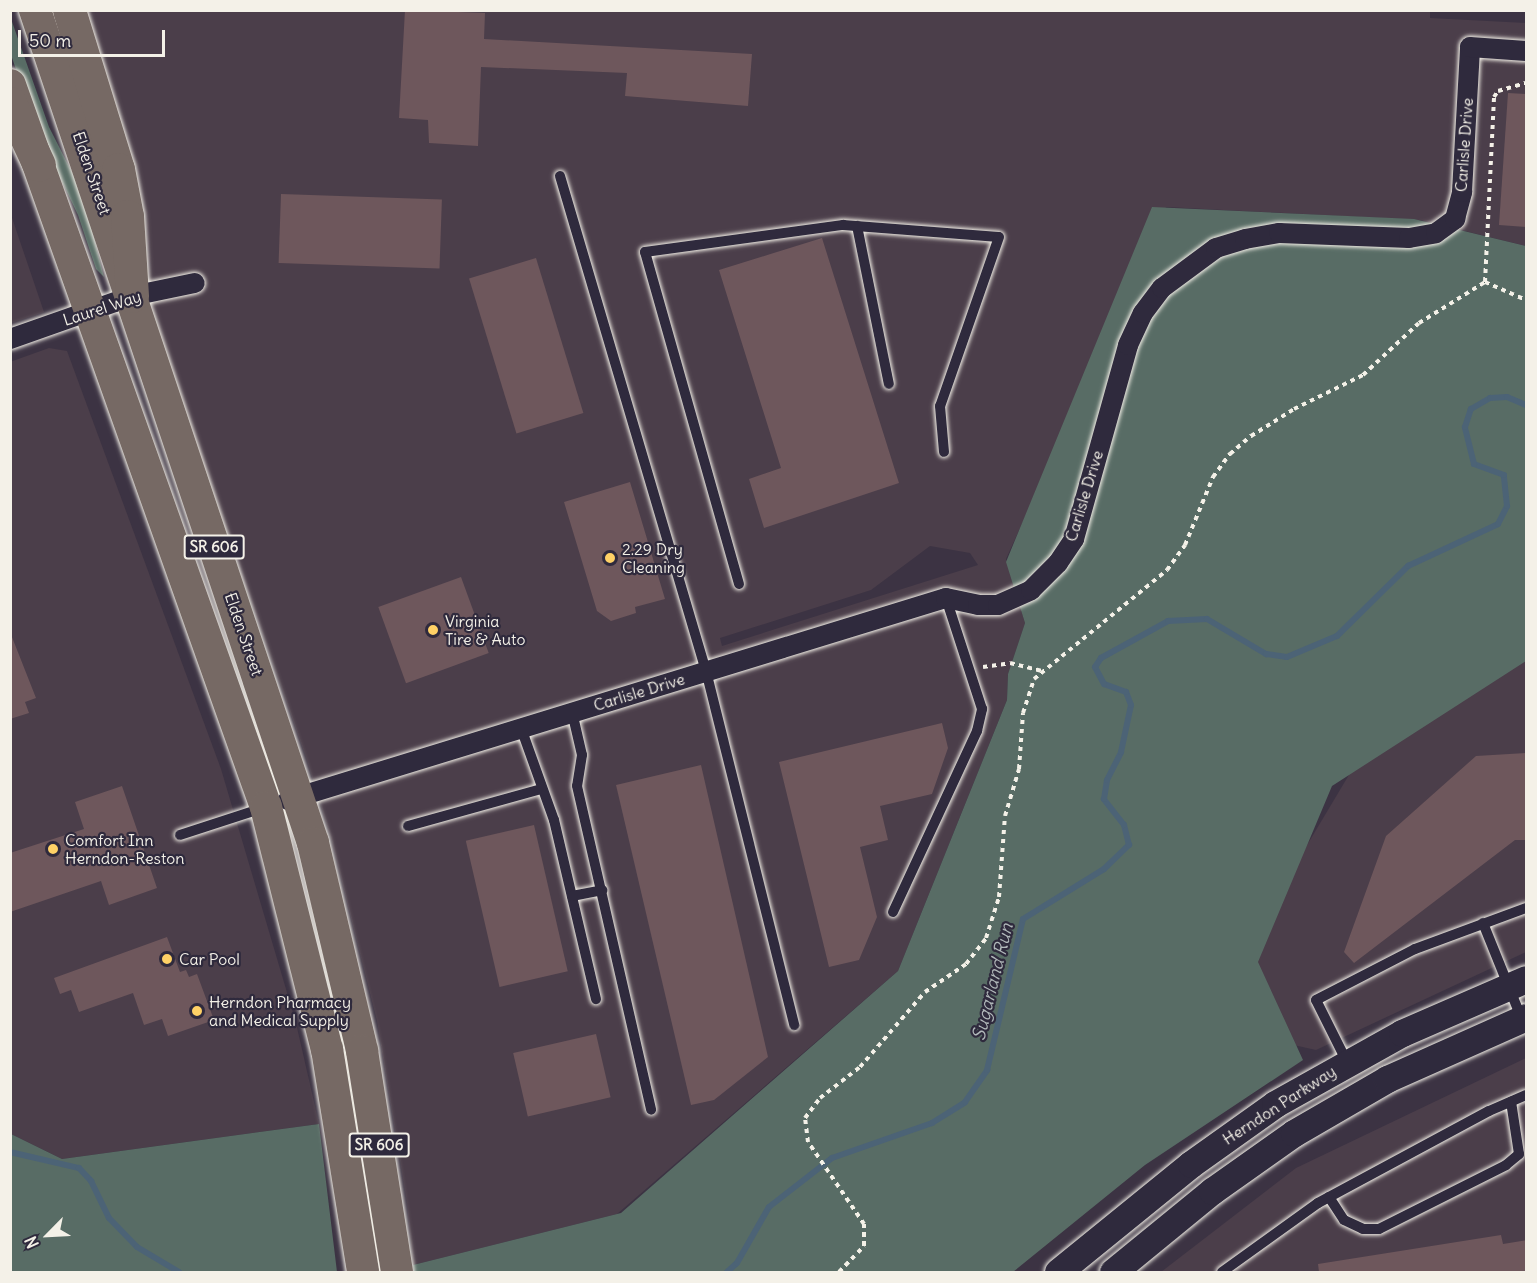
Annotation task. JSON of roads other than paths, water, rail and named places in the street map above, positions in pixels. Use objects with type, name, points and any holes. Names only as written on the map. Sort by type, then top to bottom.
[{"type":"highway","points":[[69,10],[118,169],[127,216],[132,296]]},
{"type":"highway","points":[[10,103],[39,165]]},
{"type":"main road","name":"Elden Street","points":[[35,10],[299,796],[333,921],[362,1051],[397,1272]]},
{"type":"main road","name":"SR 606","points":[[10,85],[92,310],[266,807],[327,1049],[363,1272]]},
{"type":"main road","name":"Herndon Parkway","points":[[1058,1272],[1191,1164],[1275,1104],[1411,1028],[1517,983]]},
{"type":"main road","name":"Herndon Parkway","points":[[1113,1272],[1212,1191],[1294,1133],[1387,1079],[1525,1022]]},
{"type":"street","name":"Carlisle Drive","points":[[266,807],[946,598],[978,605],[998,605],[1015,599],[1043,579],[1067,552],[1081,518],[1128,345],[1143,313],[1162,288],[1216,248],[1245,239],[1279,233],[1409,238],[1436,234],[1455,219],[1462,192],[1470,47],[1527,51]]},
{"type":"street","name":"Laurel Way","points":[[10,339],[132,296],[195,283]]},
{"type":"lane","points":[[560,176],[706,671],[794,1025]]},
{"type":"lane","points":[[857,226],[889,384]]},
{"type":"lane","points":[[739,584],[645,252],[857,226],[999,237],[940,406],[944,452]]},
{"type":"lane","points":[[893,912],[977,731],[982,709],[972,672],[946,598]]},
{"type":"lane","points":[[572,712],[582,755],[577,786],[651,1110]]},
{"type":"lane","points":[[521,728],[554,820],[596,999]]},
{"type":"lane","points":[[408,826],[541,789]]},
{"type":"lane","points":[[180,835],[266,807]]},
{"type":"lane","points":[[572,896],[602,890]]},
{"type":"lane","points":[[1347,1062],[1317,1000],[1415,949],[1527,908]]},
{"type":"lane","points":[[1483,923],[1517,983],[1525,1022]]},
{"type":"lane","points":[[1222,1272],[1329,1197],[1527,1095]]},
{"type":"lane","points":[[1329,1197],[1344,1220],[1363,1229],[1379,1229],[1506,1165],[1519,1154],[1511,1102]]},
{"type":"waterway","name":"Sugarland Run","points":[[727,1272],[737,1263],[769,1207],[832,1158],[932,1123],[965,1102],[987,1070],[1023,919],[1104,869],[1129,845],[1124,825],[1104,799],[1107,780],[1121,752],[1131,705],[1126,692],[1104,684],[1095,667],[1101,658],[1168,621],[1207,619],[1266,654],[1287,657],[1337,636],[1408,566],[1498,524],[1507,506],[1504,475],[1474,464],[1465,427],[1471,409],[1490,398],[1507,397],[1526,405]]},
{"type":"waterway","name":"Sugarland Run","points":[[10,1152],[79,1168],[91,1181],[109,1218],[137,1247],[179,1272]]},
{"type":"place","name":"2.29 Dry Cleaning","points":[[610,558]]},
{"type":"place","name":"Virginia Tire & Auto","points":[[433,630]]},
{"type":"place","name":"Comfort Inn Herndon-Reston","points":[[53,849]]},
{"type":"place","name":"Car Pool","points":[[167,959]]},
{"type":"place","name":"Herndon Pharmacy and Medical Supply","points":[[197,1011]]}]
